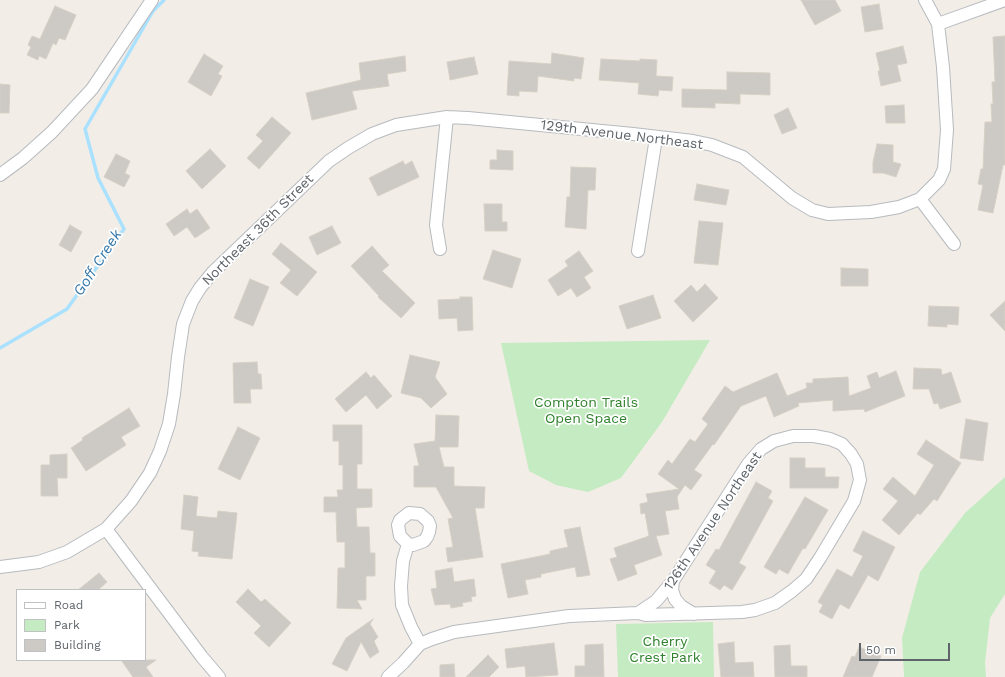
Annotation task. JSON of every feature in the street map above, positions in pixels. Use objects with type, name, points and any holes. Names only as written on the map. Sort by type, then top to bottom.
[{"type":"street","points":[[0,175],[23,158],[52,132],[92,89],[152,0]]},
{"type":"street","points":[[925,0],[938,24],[947,130],[944,169],[939,180],[920,198],[954,244]]},
{"type":"street","points":[[938,24],[1005,0]]},
{"type":"street","points":[[440,249],[436,225],[446,117]]},
{"type":"street","name":"129th Avenue Northeast","points":[[446,117],[633,134],[656,138],[693,141],[712,145],[743,157],[792,198],[812,210],[828,214],[871,212],[899,207],[920,198]]},
{"type":"street","name":"Northeast 36th Street","points":[[0,567],[39,562],[67,552],[106,528],[131,501],[150,472],[160,451],[169,424],[183,324],[192,301],[213,272],[329,160],[372,134],[396,124],[446,117]]},
{"type":"street","points":[[638,251],[656,138]]},
{"type":"street","name":"126th Avenue Northeast","points":[[388,677],[404,663],[420,644],[454,632],[569,616],[638,613],[646,615],[742,612],[755,610],[775,603],[792,591],[806,578],[820,558],[854,500],[860,480],[857,464],[851,454],[842,444],[830,439],[814,436],[793,436],[774,441],[761,449],[748,464],[673,581],[656,601],[638,613]]},
{"type":"street","points":[[106,528],[202,657],[219,677]]},
{"type":"street","points":[[408,544],[403,561],[401,586],[402,604],[410,628],[420,644]]},
{"type":"street","points":[[673,581],[672,590],[675,599],[681,606],[694,614]]},
{"type":"green space","name":"Compton Trails Open Space","points":[[710,340],[662,422],[621,478],[588,492],[556,485],[529,471],[501,343]]},
{"type":"green space","points":[[1005,477],[1005,594],[990,618],[985,663],[986,677],[904,677],[902,638],[920,572],[965,513]]},
{"type":"green space","name":"Cherry Crest Park","points":[[713,622],[714,677],[618,677],[616,624]]},
{"type":"building","points":[[801,0],[835,0],[841,11],[815,25]]},
{"type":"building","points":[[879,4],[883,29],[865,32],[861,7]]},
{"type":"building","points":[[55,6],[76,15],[65,40],[59,38],[56,45],[53,43],[46,59],[39,56],[38,60],[27,55],[31,47],[28,45],[32,36],[40,39]]},
{"type":"building","points":[[1005,36],[1005,165],[1003,165],[993,213],[978,210],[983,185],[978,184],[981,169],[983,169],[985,122],[992,122],[992,82],[995,82],[993,37]]},
{"type":"building","points":[[903,46],[907,63],[897,65],[901,81],[881,86],[878,71],[880,71],[876,53]]},
{"type":"building","points":[[552,53],[584,58],[581,79],[574,78],[574,81],[538,76],[537,92],[519,91],[519,96],[507,95],[509,61],[551,64]]},
{"type":"building","points":[[204,54],[223,66],[218,74],[222,76],[211,96],[188,82]]},
{"type":"building","points":[[405,56],[406,71],[387,74],[389,86],[352,91],[357,109],[312,120],[306,93],[361,80],[359,63]]},
{"type":"building","points":[[474,57],[478,74],[450,80],[447,62]]},
{"type":"building","points":[[601,59],[640,61],[640,59],[657,60],[656,76],[673,77],[672,91],[659,90],[658,96],[638,94],[639,83],[599,80]]},
{"type":"building","points":[[727,72],[770,73],[770,95],[740,94],[740,104],[715,103],[715,108],[682,107],[682,89],[727,90]]},
{"type":"building","points":[[0,84],[10,85],[9,113],[0,113]]},
{"type":"building","points":[[904,105],[905,123],[886,123],[885,106]]},
{"type":"building","points":[[788,108],[797,128],[782,134],[774,115]]},
{"type":"building","points":[[272,117],[291,133],[259,169],[247,158],[263,141],[256,135]]},
{"type":"building","points":[[877,144],[893,145],[893,162],[901,164],[896,177],[883,173],[873,173],[873,162]]},
{"type":"building","points":[[210,149],[226,166],[202,189],[186,171]]},
{"type":"building","points":[[497,150],[513,151],[513,170],[490,169],[490,160],[497,160]]},
{"type":"building","points":[[116,154],[130,161],[125,173],[130,176],[124,187],[104,177]]},
{"type":"building","points":[[403,161],[405,165],[412,161],[419,177],[378,196],[369,178]]},
{"type":"building","points":[[571,167],[596,168],[595,190],[588,190],[586,229],[565,227],[567,197],[570,197]]},
{"type":"building","points":[[697,184],[729,190],[726,205],[694,200]]},
{"type":"building","points":[[484,204],[502,204],[502,222],[507,222],[507,231],[485,231]]},
{"type":"building","points":[[187,209],[190,214],[197,209],[210,228],[195,238],[187,227],[174,236],[166,224]]},
{"type":"building","points":[[699,221],[723,223],[718,265],[694,263]]},
{"type":"building","points":[[70,225],[82,232],[71,252],[59,245]]},
{"type":"building","points":[[332,226],[341,243],[317,255],[309,237]]},
{"type":"building","points":[[281,243],[317,272],[297,296],[280,283],[291,270],[272,254]]},
{"type":"building","points":[[372,246],[389,265],[382,271],[415,303],[401,318],[378,297],[379,296],[351,266]]},
{"type":"building","points":[[493,250],[521,259],[512,288],[483,279]]},
{"type":"building","points":[[579,251],[593,271],[584,277],[591,288],[577,297],[571,288],[558,296],[548,280],[568,266],[565,261]]},
{"type":"building","points":[[841,268],[868,269],[868,286],[841,286]]},
{"type":"building","points":[[250,279],[269,287],[253,326],[234,318]]},
{"type":"building","points":[[705,284],[718,298],[693,322],[674,301],[691,285],[697,292]]},
{"type":"building","points":[[653,295],[661,318],[627,329],[619,306]]},
{"type":"building","points":[[460,297],[472,297],[473,330],[458,331],[457,318],[439,319],[438,300],[460,299]]},
{"type":"building","points":[[1005,301],[1005,331],[990,315]]},
{"type":"building","points":[[929,306],[959,307],[958,325],[947,324],[947,327],[928,326]]},
{"type":"building","points":[[410,355],[440,362],[435,377],[447,394],[431,408],[421,398],[401,393]]},
{"type":"building","points":[[257,362],[258,374],[261,374],[262,389],[250,389],[251,403],[234,403],[233,363]]},
{"type":"building","points":[[914,368],[941,369],[942,375],[951,372],[961,402],[940,409],[938,403],[934,404],[929,389],[913,389]]},
{"type":"building","points":[[896,371],[905,396],[865,412],[864,409],[833,411],[833,400],[798,403],[799,406],[774,417],[766,396],[741,406],[714,445],[713,444],[694,470],[702,475],[691,490],[685,485],[677,497],[679,509],[665,511],[669,534],[656,536],[662,555],[634,565],[637,574],[618,581],[610,559],[617,557],[614,548],[649,536],[645,513],[641,514],[640,504],[648,502],[646,494],[679,489],[658,474],[668,460],[672,464],[690,439],[695,442],[708,424],[702,419],[725,386],[733,392],[777,373],[787,396],[807,388],[806,383],[813,383],[813,379],[848,377],[849,396],[871,388],[867,376],[877,372],[879,378]]},
{"type":"building","points":[[366,372],[371,378],[374,375],[392,396],[377,409],[366,395],[346,412],[335,399]]},
{"type":"building","points":[[129,408],[140,426],[121,437],[126,445],[86,471],[71,448],[83,440],[82,438]]},
{"type":"building","points":[[436,415],[459,416],[458,447],[439,447],[444,467],[454,467],[454,486],[485,487],[484,508],[475,508],[483,557],[448,562],[446,548],[453,547],[448,519],[453,518],[436,487],[414,487],[414,466],[419,466],[414,444],[435,441]]},
{"type":"building","points":[[966,419],[988,423],[983,461],[960,458]]},
{"type":"building","points":[[333,425],[362,425],[362,464],[357,464],[357,489],[372,489],[372,507],[356,508],[357,527],[369,527],[370,553],[375,553],[375,576],[366,576],[366,600],[357,600],[362,609],[337,608],[338,568],[345,568],[345,542],[337,542],[336,512],[324,512],[324,497],[338,497],[337,490],[343,490],[343,465],[339,465],[339,441],[333,441]]},
{"type":"building","points":[[238,427],[260,438],[240,480],[218,469]]},
{"type":"building","points":[[926,440],[961,463],[937,501],[934,499],[920,515],[918,513],[899,535],[882,520],[898,501],[883,489],[893,477],[915,496],[934,465],[917,454]]},
{"type":"building","points":[[67,454],[67,478],[57,478],[58,496],[41,496],[41,465],[50,465],[50,455]]},
{"type":"building","points":[[790,458],[805,458],[805,468],[825,468],[825,477],[839,477],[838,488],[790,488]]},
{"type":"building","points":[[756,482],[772,491],[768,498],[773,501],[739,563],[746,567],[732,590],[724,585],[720,590],[709,583],[716,571],[706,565],[716,549],[719,550]]},
{"type":"building","points":[[184,495],[198,497],[196,516],[217,518],[218,511],[237,513],[232,559],[198,556],[199,552],[192,551],[194,531],[181,529]]},
{"type":"building","points":[[805,497],[828,510],[788,574],[779,569],[776,574],[764,567]]},
{"type":"building","points":[[580,527],[590,575],[577,577],[575,567],[541,574],[541,577],[525,580],[528,594],[508,598],[501,564],[550,554],[550,551],[568,547],[564,530]]},
{"type":"building","points":[[863,531],[895,547],[878,581],[868,575],[849,609],[840,604],[832,619],[819,612],[823,605],[818,602],[837,569],[852,577],[863,556],[853,551]]},
{"type":"building","points":[[452,568],[454,582],[474,579],[476,596],[471,597],[472,601],[462,603],[463,606],[451,608],[450,604],[435,605],[431,589],[437,588],[435,571]]},
{"type":"building","points":[[99,573],[107,582],[99,589],[79,589]]},
{"type":"building","points":[[248,589],[261,602],[265,599],[291,623],[269,647],[254,633],[261,626],[236,602]]},
{"type":"building","points":[[373,619],[370,624],[378,637],[374,641],[379,652],[370,658],[361,642],[347,671],[332,664],[346,638]]},
{"type":"building","points":[[734,642],[735,663],[753,662],[754,677],[721,677],[718,644]]},
{"type":"building","points":[[554,643],[558,675],[526,677],[525,666],[507,668],[505,649]]},
{"type":"building","points":[[603,644],[604,677],[575,677],[575,666],[585,666],[585,645]]},
{"type":"building","points":[[790,645],[791,666],[807,666],[807,677],[775,677],[774,646]]},
{"type":"building","points":[[859,647],[881,656],[872,677],[843,677],[852,656],[855,657]]},
{"type":"building","points":[[488,655],[499,667],[489,677],[466,677]]},
{"type":"building","points":[[156,660],[146,667],[153,677],[133,677],[122,661]]},
{"type":"building","points":[[454,664],[455,677],[440,677],[440,665]]},
{"type":"waterway","name":"Goff Creek","points":[[0,348],[67,309],[124,229],[98,178],[85,129],[153,11],[164,0]]}]
